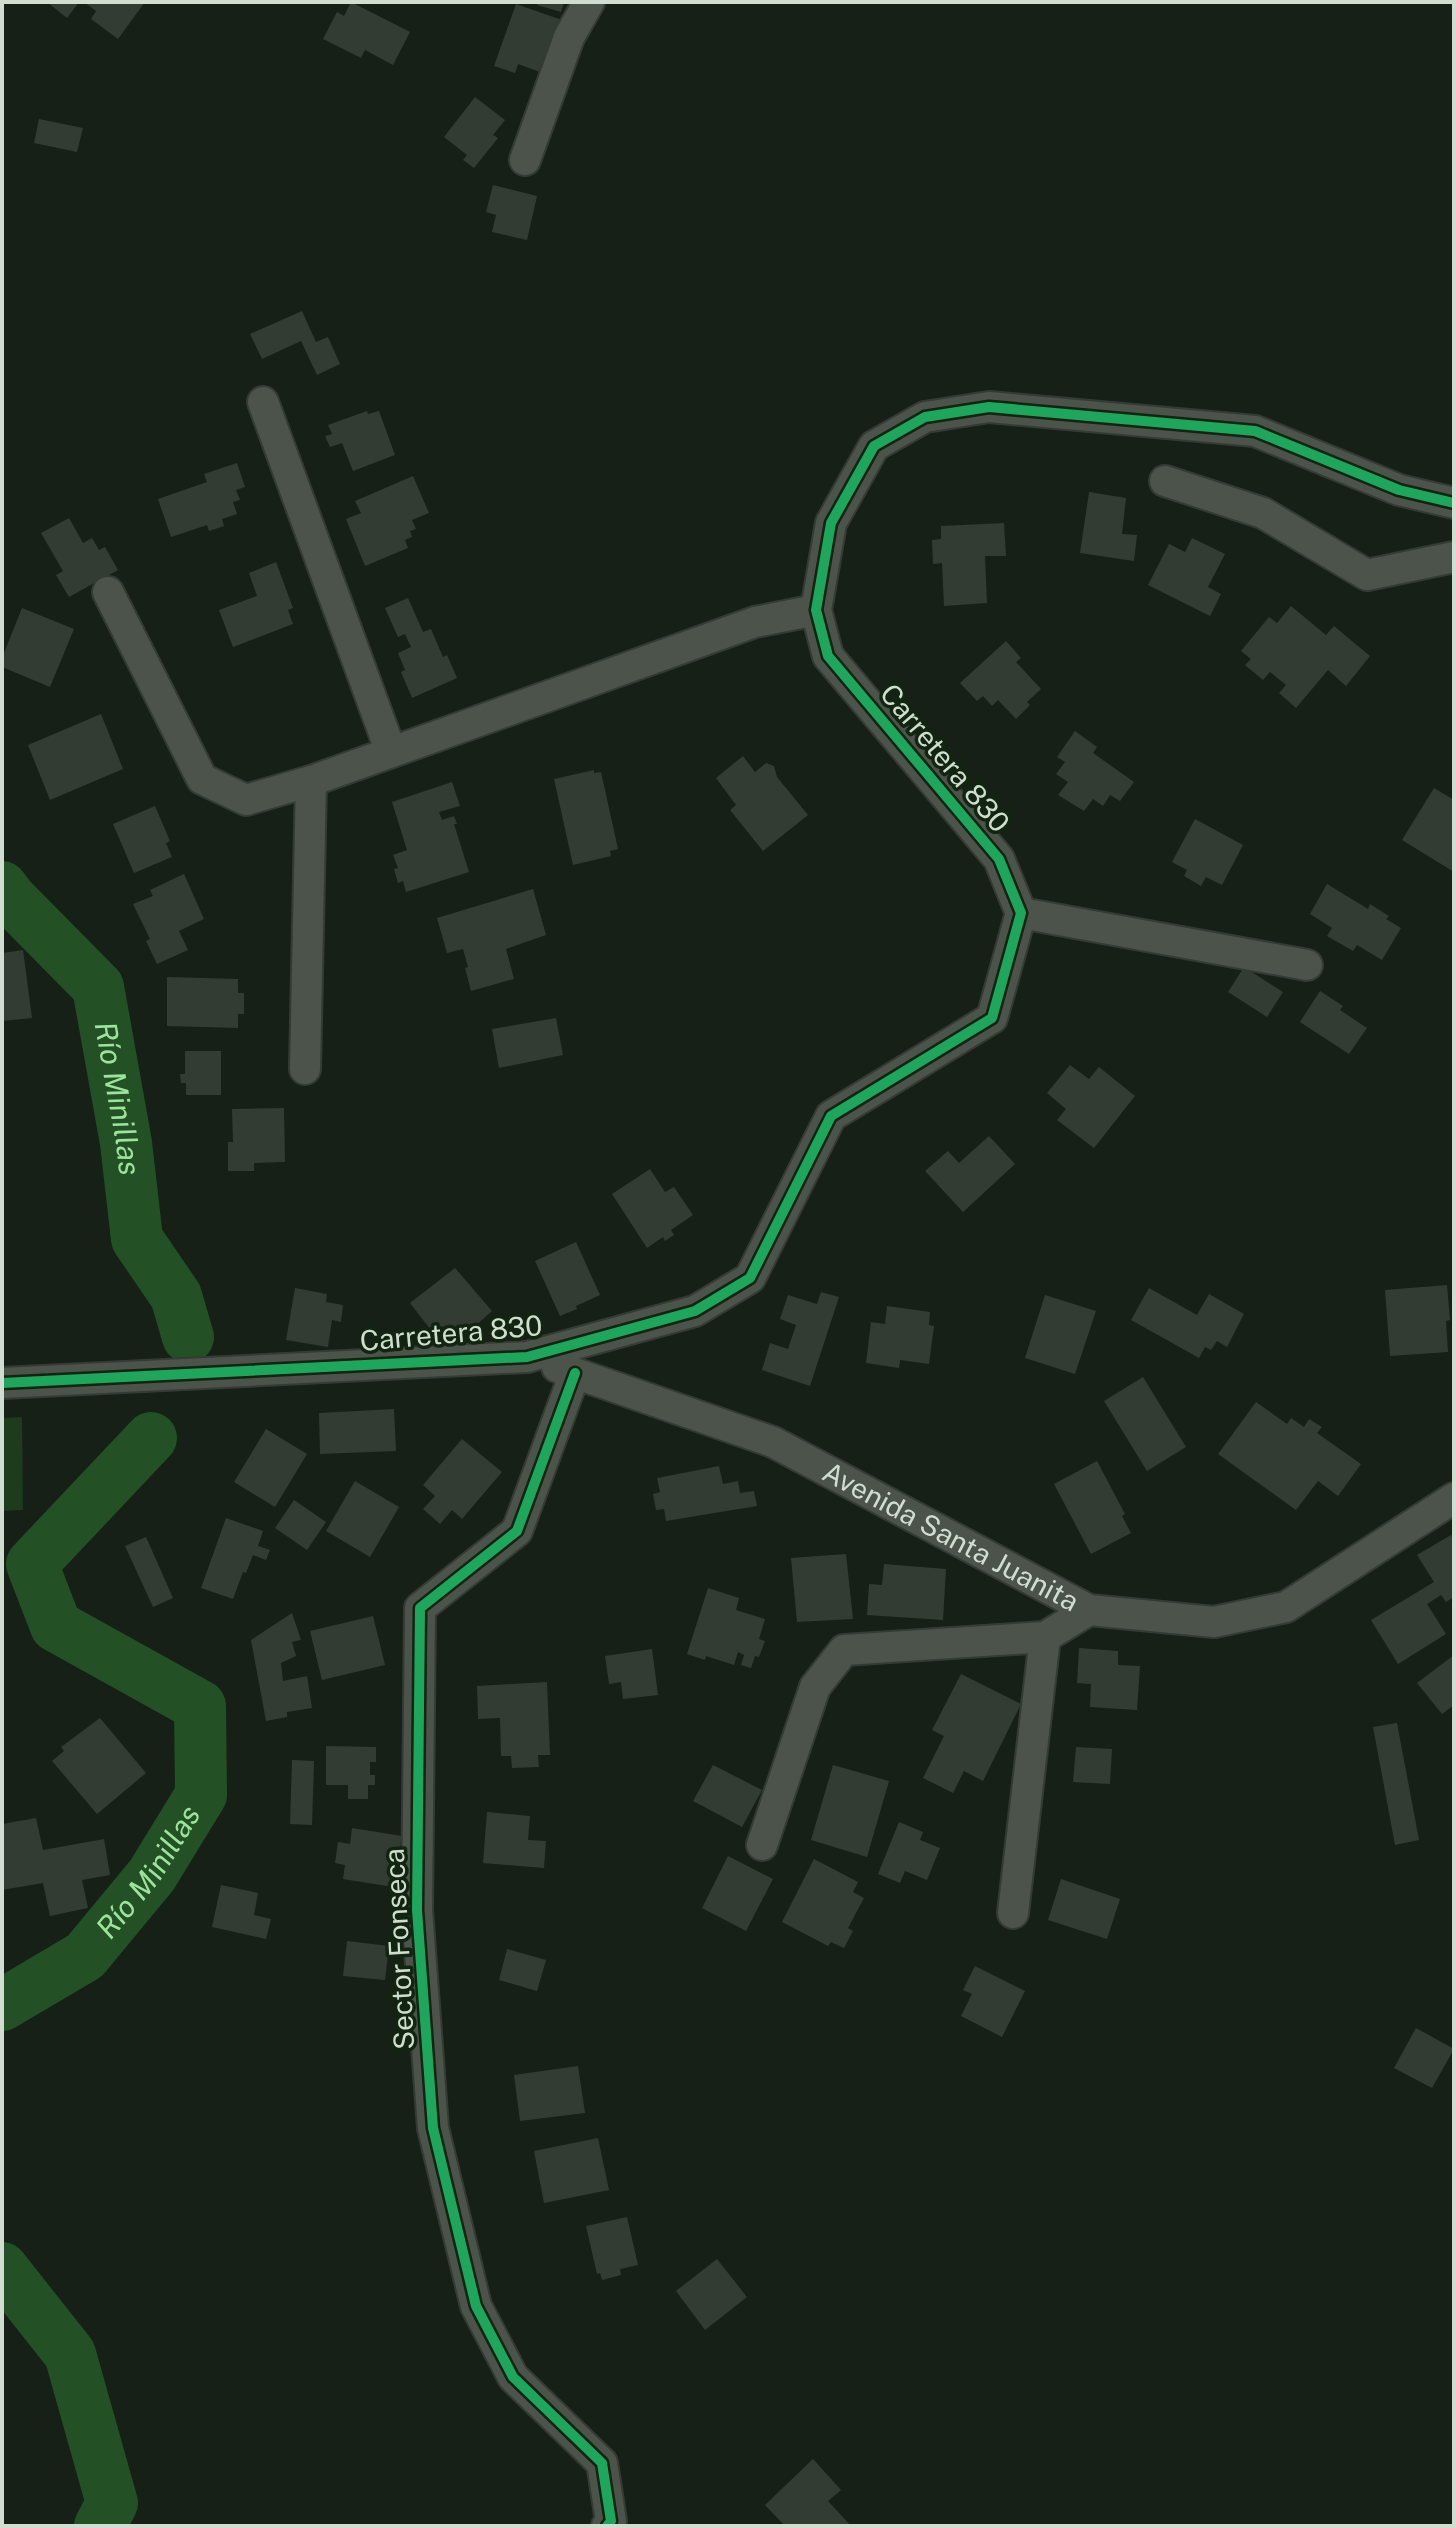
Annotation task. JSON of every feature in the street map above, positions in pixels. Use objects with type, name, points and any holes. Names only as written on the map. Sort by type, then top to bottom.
[{"type":"street","points":[[525,160],[569,37],[589,2]]},
{"type":"street","points":[[263,402],[391,752]]},
{"type":"street","name":"Carretera 830","points":[[2,1383],[527,1357],[695,1311],[750,1278],[831,1116],[992,1018],[1021,913],[999,859],[828,656],[816,610],[831,523],[874,446],[925,417],[989,407],[1255,431],[1399,490],[1454,503]]},
{"type":"street","points":[[1165,481],[1263,513],[1367,575],[1454,557]]},
{"type":"street","points":[[108,592],[202,779],[246,800],[311,781],[755,622],[816,610]]},
{"type":"street","points":[[305,1069],[311,781]]},
{"type":"street","points":[[1021,913],[1307,965]]},
{"type":"street","name":"Avenida Santa Juanita","points":[[527,1357],[773,1442],[1089,1610],[1214,1622],[1286,1607],[1454,1498]]},
{"type":"street","name":"Sector Fonseca","points":[[575,1373],[517,1531],[420,1608],[417,1910],[433,2128],[476,2306],[513,2377],[602,2463],[611,2521],[607,2526]]},
{"type":"street","points":[[762,1845],[815,1687],[844,1650],[1045,1637],[1089,1610]]},
{"type":"street","points":[[1013,1913],[1045,1637]]},
{"type":"green space","points":[[22,1417],[23,1510],[2,1511],[2,1418]]},
{"type":"building","points":[[47,2],[79,2],[67,18]]},
{"type":"building","points":[[84,2],[145,2],[118,39],[91,19],[96,11]]},
{"type":"building","points":[[351,2],[410,32],[393,65],[365,50],[361,58],[323,39],[337,12],[344,16]]},
{"type":"building","points":[[538,2],[564,2],[561,12],[537,5]]},
{"type":"building","points":[[516,4],[562,20],[548,75],[518,64],[515,73],[494,66]]},
{"type":"building","points":[[475,97],[505,120],[493,135],[498,138],[474,168],[463,160],[467,155],[444,137]]},
{"type":"building","points":[[39,119],[83,128],[77,152],[34,143]]},
{"type":"building","points":[[493,185],[537,196],[527,240],[492,232],[496,215],[486,212]]},
{"type":"building","points":[[302,311],[316,342],[328,337],[340,364],[317,375],[301,341],[262,359],[250,334]]},
{"type":"building","points":[[367,411],[368,414],[379,411],[395,455],[353,471],[342,443],[330,447],[325,436],[332,434],[328,425]]},
{"type":"building","points":[[237,463],[245,487],[236,490],[240,500],[233,502],[237,514],[222,519],[224,526],[209,531],[207,525],[171,537],[158,499],[207,482],[204,474]]},
{"type":"building","points":[[413,476],[429,513],[412,520],[416,529],[410,531],[412,537],[405,540],[408,548],[365,566],[346,519],[361,513],[355,501]]},
{"type":"building","points":[[1089,492],[1126,498],[1122,534],[1137,535],[1134,561],[1080,553]]},
{"type":"building","points":[[69,518],[83,543],[92,538],[99,550],[105,547],[118,570],[69,597],[56,575],[63,571],[41,533]]},
{"type":"building","points":[[1004,523],[1006,556],[985,556],[987,603],[944,606],[942,563],[933,564],[932,540],[941,539],[941,526]]},
{"type":"building","points":[[1192,538],[1225,554],[1208,587],[1221,594],[1210,616],[1148,585],[1169,544],[1185,552]]},
{"type":"building","points":[[276,562],[293,608],[288,610],[293,624],[233,647],[219,610],[257,596],[249,573]]},
{"type":"building","points":[[408,598],[423,632],[431,629],[443,657],[447,655],[457,678],[412,698],[401,672],[405,670],[398,653],[411,647],[405,634],[398,637],[385,608]]},
{"type":"building","points":[[1291,606],[1326,635],[1334,626],[1370,656],[1346,686],[1328,670],[1296,708],[1279,693],[1286,685],[1270,672],[1263,680],[1245,665],[1251,659],[1241,651],[1269,617],[1277,623]]},
{"type":"building","points":[[22,608],[74,629],[50,687],[2,667],[2,658]]},
{"type":"building","points":[[1006,641],[1021,658],[1016,662],[1041,689],[1027,702],[1030,705],[1016,719],[998,700],[992,706],[983,696],[977,701],[960,683]]},
{"type":"building","points":[[101,714],[123,769],[50,800],[28,745]]},
{"type":"building","points":[[1075,731],[1097,747],[1093,753],[1134,782],[1120,801],[1110,795],[1103,806],[1093,799],[1084,811],[1058,795],[1068,782],[1056,774],[1065,762],[1057,757]]},
{"type":"building","points":[[743,756],[755,772],[766,763],[774,766],[777,777],[808,815],[763,851],[730,810],[736,805],[716,778]]},
{"type":"building","points":[[594,770],[594,773],[601,772],[618,849],[610,851],[611,856],[573,865],[554,779]]},
{"type":"building","points":[[452,782],[460,806],[439,812],[442,820],[454,816],[469,872],[406,892],[403,881],[398,883],[394,869],[398,868],[393,855],[407,850],[392,802]]},
{"type":"building","points":[[1434,788],[1454,800],[1454,872],[1402,840]]},
{"type":"building","points":[[155,806],[170,841],[166,843],[172,857],[134,873],[113,824]]},
{"type":"building","points":[[1195,819],[1243,845],[1222,885],[1206,877],[1201,886],[1184,876],[1187,870],[1172,862]]},
{"type":"building","points":[[184,874],[204,919],[179,931],[188,950],[157,964],[146,941],[150,939],[133,904],[153,896],[150,890]]},
{"type":"building","points":[[1327,884],[1368,909],[1370,904],[1401,928],[1382,960],[1357,945],[1353,951],[1327,936],[1332,928],[1310,914]]},
{"type":"building","points":[[533,889],[546,935],[506,949],[514,979],[471,991],[463,949],[447,953],[437,918]]},
{"type":"building","points":[[23,950],[32,1018],[2,1021],[2,953]]},
{"type":"building","points":[[1244,967],[1283,992],[1267,1017],[1228,992]]},
{"type":"building","points":[[167,977],[238,979],[238,993],[244,993],[244,1014],[238,1014],[238,1028],[167,1026]]},
{"type":"building","points":[[1320,991],[1343,1006],[1340,1010],[1367,1028],[1349,1054],[1300,1022]]},
{"type":"building","points":[[556,1018],[563,1055],[499,1068],[492,1029]]},
{"type":"building","points":[[185,1051],[221,1051],[221,1095],[186,1095],[186,1083],[181,1083],[180,1074],[185,1074]]},
{"type":"building","points":[[1070,1065],[1089,1079],[1099,1067],[1135,1096],[1094,1148],[1057,1120],[1066,1109],[1047,1093]]},
{"type":"building","points":[[284,1108],[285,1162],[254,1163],[254,1171],[228,1171],[228,1142],[233,1142],[232,1109]]},
{"type":"building","points":[[989,1136],[1015,1164],[963,1212],[925,1171],[948,1151],[959,1163]]},
{"type":"building","points":[[650,1169],[665,1192],[674,1187],[693,1215],[671,1230],[674,1235],[665,1241],[663,1237],[647,1248],[612,1194]]},
{"type":"building","points":[[576,1242],[600,1295],[560,1316],[535,1261]]},
{"type":"building","points":[[455,1268],[492,1311],[447,1351],[410,1303]]},
{"type":"building","points":[[1447,1285],[1450,1320],[1446,1321],[1448,1352],[1390,1356],[1385,1290]]},
{"type":"building","points":[[295,1288],[327,1294],[326,1302],[343,1305],[341,1322],[332,1320],[328,1347],[286,1340]]},
{"type":"building","points":[[1149,1288],[1197,1315],[1209,1294],[1244,1314],[1227,1347],[1217,1341],[1211,1350],[1205,1347],[1199,1358],[1131,1320]]},
{"type":"building","points":[[821,1292],[839,1297],[810,1386],[762,1370],[770,1343],[788,1349],[796,1325],[780,1319],[788,1295],[817,1304]]},
{"type":"building","points":[[1045,1295],[1096,1311],[1075,1374],[1025,1358]]},
{"type":"building","points":[[887,1306],[930,1312],[929,1325],[934,1326],[929,1364],[900,1360],[899,1368],[866,1363],[871,1322],[885,1324]]},
{"type":"building","points":[[1143,1377],[1186,1447],[1147,1471],[1104,1401]]},
{"type":"building","points":[[1256,1402],[1287,1424],[1291,1418],[1304,1427],[1309,1419],[1322,1427],[1317,1433],[1361,1464],[1338,1496],[1318,1481],[1296,1510],[1218,1454]]},
{"type":"building","points":[[394,1409],[396,1451],[320,1454],[319,1413]]},
{"type":"building","points":[[266,1429],[307,1454],[275,1507],[234,1482]]},
{"type":"building","points":[[462,1439],[502,1472],[462,1519],[452,1510],[440,1524],[423,1509],[435,1496],[423,1485]]},
{"type":"building","points":[[1097,1461],[1125,1514],[1122,1516],[1131,1533],[1091,1554],[1054,1484]]},
{"type":"building","points":[[719,1466],[723,1484],[738,1481],[740,1493],[754,1491],[757,1506],[666,1521],[664,1509],[656,1510],[653,1494],[660,1492],[657,1478]]},
{"type":"building","points":[[355,1481],[399,1507],[370,1557],[326,1531]]},
{"type":"building","points":[[294,1500],[326,1522],[307,1550],[275,1528]]},
{"type":"building","points":[[226,1518],[263,1531],[258,1546],[270,1550],[266,1560],[253,1555],[233,1599],[201,1588]]},
{"type":"building","points":[[1451,1535],[1454,1541],[1454,1597],[1446,1602],[1441,1595],[1427,1604],[1446,1634],[1398,1664],[1371,1620],[1434,1582],[1417,1555]]},
{"type":"building","points":[[146,1537],[173,1598],[153,1607],[125,1546]]},
{"type":"building","points":[[846,1554],[853,1619],[797,1622],[791,1558]]},
{"type":"building","points":[[884,1564],[946,1569],[943,1620],[867,1615],[869,1584],[882,1585]]},
{"type":"building","points":[[708,1588],[739,1598],[736,1610],[765,1619],[759,1639],[765,1641],[751,1668],[741,1665],[744,1655],[738,1652],[734,1665],[687,1654]]},
{"type":"building","points":[[292,1613],[301,1640],[292,1642],[296,1656],[281,1663],[283,1681],[307,1676],[312,1708],[287,1712],[287,1717],[266,1721],[251,1640]]},
{"type":"building","points":[[373,1616],[385,1665],[322,1680],[310,1631]]},
{"type":"building","points":[[1079,1648],[1118,1651],[1118,1665],[1140,1666],[1137,1710],[1090,1707],[1091,1684],[1077,1683]]},
{"type":"building","points":[[652,1649],[658,1695],[623,1699],[621,1682],[609,1684],[605,1656]]},
{"type":"building","points":[[1454,1655],[1454,1705],[1442,1714],[1417,1683]]},
{"type":"building","points":[[961,1674],[1021,1704],[983,1781],[964,1771],[953,1793],[923,1778],[944,1736],[932,1730]]},
{"type":"building","points":[[547,1682],[550,1755],[538,1755],[539,1767],[512,1768],[511,1756],[501,1756],[500,1718],[478,1719],[477,1686]]},
{"type":"building","points":[[100,1718],[146,1773],[97,1814],[52,1761],[64,1751],[61,1747]]},
{"type":"building","points":[[1397,1723],[1419,1840],[1395,1845],[1373,1727]]},
{"type":"building","points":[[326,1746],[376,1747],[376,1762],[370,1762],[370,1775],[375,1775],[375,1785],[368,1785],[368,1799],[348,1799],[348,1785],[326,1785]]},
{"type":"building","points":[[1076,1747],[1112,1749],[1110,1784],[1073,1782]]},
{"type":"building","points":[[292,1760],[314,1761],[312,1825],[290,1824]]},
{"type":"building","points":[[713,1765],[762,1790],[742,1827],[693,1801]]},
{"type":"building","points":[[833,1765],[889,1781],[867,1857],[811,1840]]},
{"type":"building","points":[[487,1812],[530,1816],[528,1840],[546,1841],[544,1868],[483,1863]]},
{"type":"building","points":[[36,1818],[43,1850],[104,1839],[110,1875],[82,1880],[88,1908],[50,1916],[43,1883],[2,1890],[2,1824]]},
{"type":"building","points":[[899,1822],[923,1832],[920,1840],[940,1848],[927,1880],[905,1871],[900,1883],[878,1874]]},
{"type":"building","points":[[352,1828],[402,1836],[393,1887],[343,1879],[345,1865],[335,1863],[338,1842],[350,1844]]},
{"type":"building","points":[[728,1856],[773,1879],[746,1931],[702,1908]]},
{"type":"building","points":[[814,1859],[858,1882],[853,1892],[864,1898],[848,1928],[853,1931],[844,1948],[831,1942],[828,1946],[782,1922]]},
{"type":"building","points":[[1061,1879],[1120,1899],[1107,1939],[1048,1920]]},
{"type":"building","points":[[221,1885],[258,1893],[254,1915],[271,1919],[266,1939],[212,1927]]},
{"type":"building","points":[[347,1941],[389,1946],[385,1980],[343,1976]]},
{"type":"building","points":[[507,1949],[546,1960],[537,1991],[499,1980]]},
{"type":"building","points":[[975,1966],[1025,1991],[1002,2037],[961,2016],[972,1994],[963,1990]]},
{"type":"building","points":[[1416,2028],[1454,2049],[1432,2088],[1394,2068]]},
{"type":"building","points":[[578,2066],[585,2113],[520,2121],[514,2075]]},
{"type":"building","points":[[598,2138],[609,2190],[544,2203],[534,2151]]},
{"type":"building","points":[[627,2217],[638,2265],[620,2269],[621,2275],[602,2280],[600,2273],[597,2274],[586,2226]]},
{"type":"building","points":[[717,2259],[747,2297],[705,2330],[676,2291]]},
{"type":"building","points":[[813,2459],[841,2490],[828,2501],[851,2526],[785,2526],[765,2505]]},
{"type":"waterway","name":"Río Minillas","points":[[2,887],[98,987],[126,1143],[137,1239],[176,1296],[188,1337]]},
{"type":"waterway","name":"Río Minillas","points":[[2,2005],[85,1956],[152,1875],[201,1795],[200,1706],[56,1626],[32,1564],[151,1438]]},
{"type":"waterway","name":"Río Minillas","points":[[2,2268],[70,2354],[112,2503],[100,2526]]},
{"type":"cycle path","points":[[2,1383],[527,1357],[695,1311],[750,1278],[831,1116],[992,1018],[1021,913],[999,859],[828,656],[816,610],[831,523],[874,446],[925,417],[989,407],[1255,431],[1399,490],[1454,503]]},
{"type":"cycle path","points":[[575,1373],[517,1531],[420,1608],[417,1910],[433,2128],[476,2306],[513,2377],[602,2463],[611,2521],[607,2526]]}]
